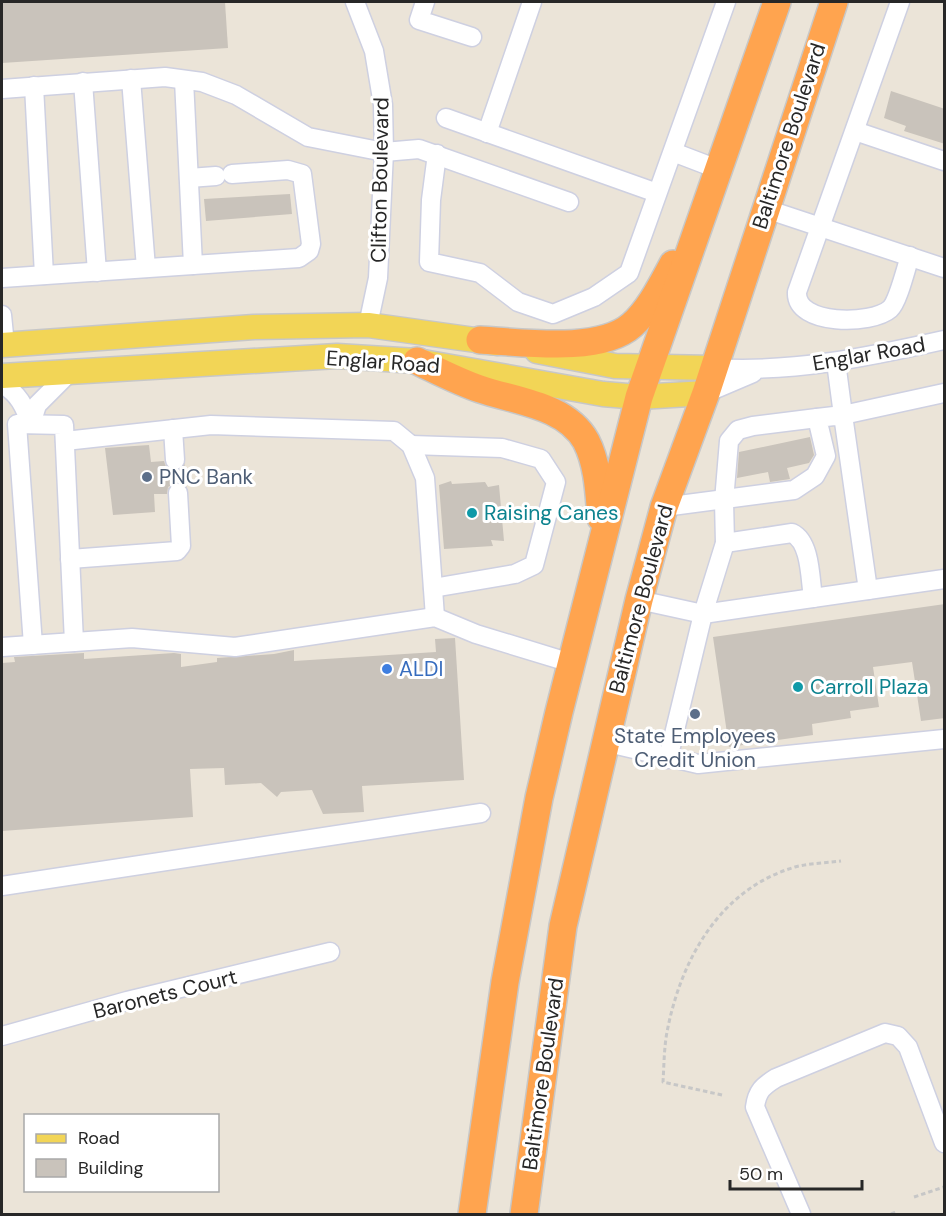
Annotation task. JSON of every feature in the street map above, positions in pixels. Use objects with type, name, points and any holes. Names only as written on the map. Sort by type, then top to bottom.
[{"type":"highway","points":[[472,1215],[505,982],[539,798],[571,663],[639,397],[777,2]]},
{"type":"highway","name":"Baltimore Boulevard","points":[[524,1215],[563,926],[604,742],[639,600],[664,507],[710,381],[834,2]]},
{"type":"highway","points":[[480,340],[564,344],[603,339],[634,324],[659,289],[715,182]]},
{"type":"highway","points":[[417,361],[479,389],[540,406],[573,425],[586,441],[597,473],[602,523],[597,561]]},
{"type":"main road","name":"Englar Road","points":[[3,345],[255,327],[368,325],[480,340],[600,363],[649,367],[710,381]]},
{"type":"main road","name":"Englar Road","points":[[2,376],[337,356],[417,361],[603,394],[639,397],[710,381]]},
{"type":"street","name":"Clifton Boulevard","points":[[356,2],[380,76],[384,152],[378,278],[368,325]]},
{"type":"street","points":[[425,2],[419,20],[472,38]]},
{"type":"street","points":[[487,133],[532,2]]},
{"type":"street","points":[[437,154],[431,200],[429,262],[483,265],[518,302],[553,314],[594,297],[629,273],[726,2]]},
{"type":"street","points":[[900,2],[797,297],[804,309],[832,320],[847,321],[889,310],[910,256]]},
{"type":"street","points":[[2,89],[165,77],[202,82],[236,95],[308,137],[384,152],[419,149],[569,202]]},
{"type":"street","points":[[131,79],[146,268]]},
{"type":"street","points":[[184,80],[193,265]]},
{"type":"street","points":[[82,82],[97,272]]},
{"type":"street","points":[[34,86],[44,275]]},
{"type":"street","points":[[446,118],[657,193]]},
{"type":"street","points":[[855,131],[945,161]]},
{"type":"street","points":[[673,152],[715,182]]},
{"type":"street","points":[[2,278],[299,258],[309,251],[311,244],[302,174],[288,170],[189,178]]},
{"type":"street","points":[[766,209],[945,268]]},
{"type":"street","points":[[2,315],[3,345]]},
{"type":"street","name":"Englar Road","points":[[710,381],[758,371],[836,362],[944,338]]},
{"type":"street","points":[[836,362],[868,590]]},
{"type":"street","name":"Englar Road","points":[[710,381],[758,371]]},
{"type":"street","points":[[31,424],[37,405],[69,373]]},
{"type":"street","points":[[2,384],[13,391],[23,403],[31,424]]},
{"type":"street","points":[[668,759],[704,614],[725,543],[724,501],[729,441],[738,430],[753,426],[843,416],[945,393]]},
{"type":"street","points":[[664,507],[724,501],[794,490],[816,476],[826,456],[817,418]]},
{"type":"street","points":[[33,645],[10,444],[17,424],[64,424],[74,642]]},
{"type":"street","points":[[65,441],[211,425],[394,431],[411,444],[424,478],[435,617]]},
{"type":"street","points":[[173,429],[175,460]]},
{"type":"street","points":[[411,444],[502,448],[541,459],[556,482],[534,565],[506,576],[433,588]]},
{"type":"street","points":[[70,559],[177,551],[181,546],[178,493]]},
{"type":"street","points":[[725,543],[792,532],[800,536],[804,546],[813,598]]},
{"type":"street","points":[[639,600],[704,614],[945,579]]},
{"type":"street","points":[[2,646],[132,638],[235,647],[435,617],[476,634],[571,663]]},
{"type":"street","points":[[604,742],[668,759],[698,764],[945,739]]},
{"type":"street","points":[[2,886],[481,813]]},
{"type":"street","name":"Baronets Court","points":[[2,1036],[127,1001],[330,952]]},
{"type":"street","points":[[801,1215],[755,1107],[757,1096],[763,1086],[776,1078],[885,1033],[898,1036],[908,1047],[945,1143]]},
{"type":"path","points":[[722,1095],[663,1082],[666,1033],[678,991],[699,942],[722,910],[747,889],[797,867],[841,861]]},
{"type":"path","points":[[915,1197],[945,1187]]},
{"type":"path","points":[[891,1215],[896,1212]]},
{"type":"building","points":[[2,2],[225,2],[228,48],[2,63]]},
{"type":"building","points":[[891,91],[945,109],[945,144],[904,131],[906,126],[884,118]]},
{"type":"building","points":[[290,194],[292,214],[206,221],[204,199]]},
{"type":"building","points":[[810,437],[814,455],[809,463],[787,468],[790,479],[770,482],[768,472],[737,478],[739,452]]},
{"type":"building","name":"PNC Bank","points":[[149,445],[151,462],[164,461],[166,467],[175,471],[184,466],[187,486],[177,482],[168,487],[167,494],[154,494],[155,512],[113,515],[105,448]]},
{"type":"building","name":"Raising Canes","points":[[451,481],[452,484],[485,482],[488,487],[499,485],[504,541],[491,540],[493,546],[444,549],[439,485]]},
{"type":"building","name":"Carroll Plaza","points":[[945,604],[945,718],[921,721],[912,662],[873,667],[879,707],[850,711],[851,718],[812,724],[813,735],[729,747],[713,637]]},
{"type":"building","points":[[455,638],[464,780],[362,786],[364,812],[323,814],[312,790],[281,792],[277,797],[261,783],[225,785],[224,768],[190,769],[193,817],[2,831],[2,663],[15,662],[14,657],[84,653],[84,659],[174,653],[181,654],[181,667],[217,662],[217,658],[274,654],[294,650],[294,661],[436,652],[435,639]]},
{"type":"tunnel","points":[[175,460],[178,493]]},
{"type":"place","name":"PNC Bank","points":[[147,477]]},
{"type":"place","name":"Raising Canes","points":[[472,513]]},
{"type":"place","name":"ALDI","points":[[387,669]]},
{"type":"place","name":"Carroll Plaza","points":[[798,687]]},
{"type":"place","name":"State Employees Credit Union","points":[[695,714]]}]
